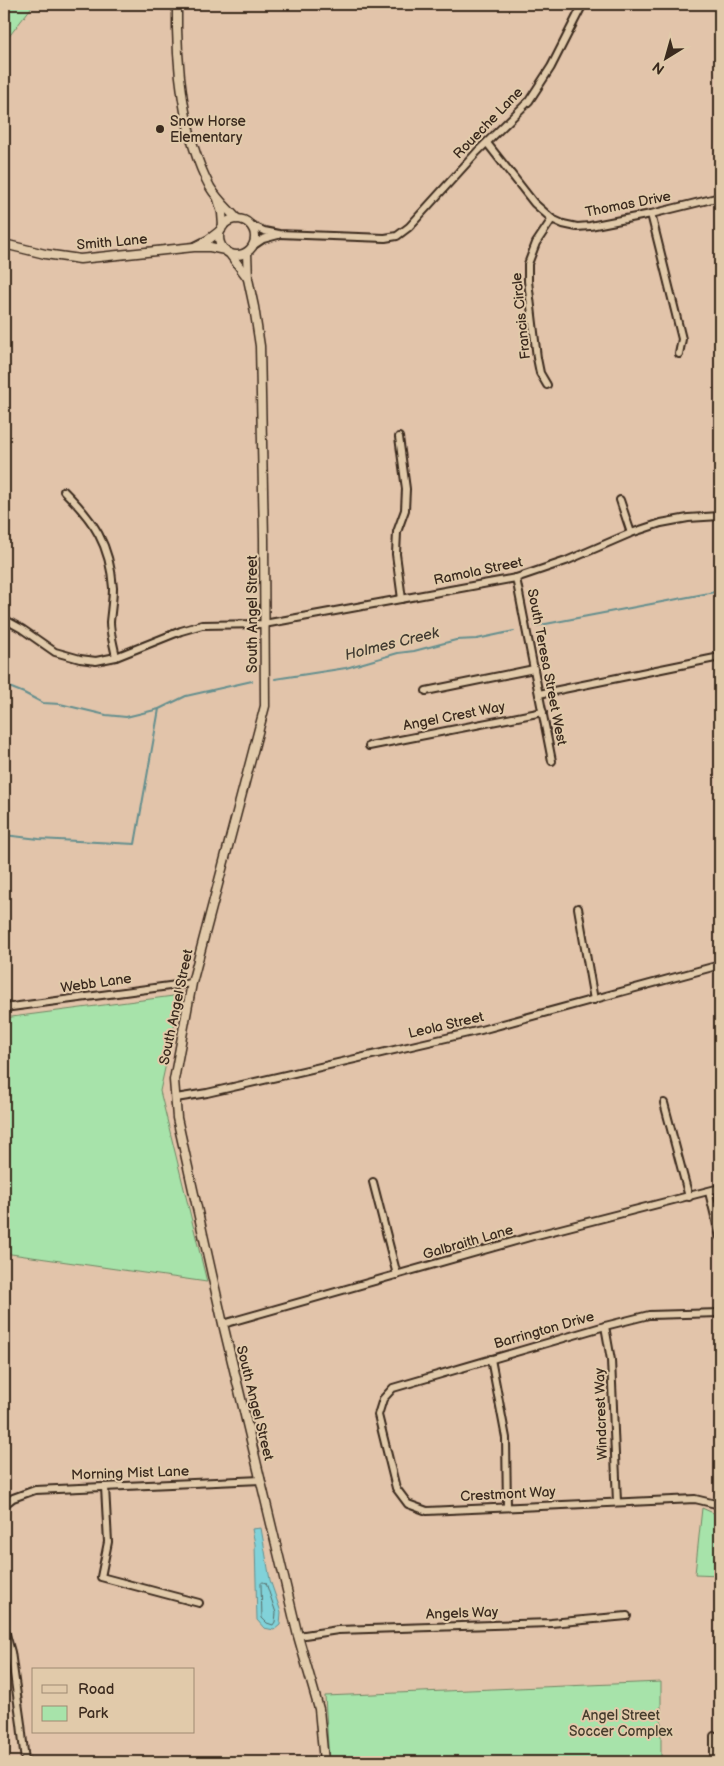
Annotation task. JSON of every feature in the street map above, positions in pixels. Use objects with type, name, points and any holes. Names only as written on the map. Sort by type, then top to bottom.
[{"type":"street","points":[[177,4],[177,46],[183,98],[200,166],[217,197],[222,213],[220,240],[228,252],[236,255],[247,253],[263,239],[279,234]]},
{"type":"street","name":"Roueche Lane","points":[[279,234],[385,238],[397,236],[409,227],[446,185],[528,101],[552,67],[583,4]]},
{"type":"street","name":"Thomas Drive","points":[[487,143],[534,203],[552,219],[577,227],[651,214],[720,197]]},
{"type":"street","points":[[217,197],[237,219],[264,231],[279,234]]},
{"type":"street","points":[[651,214],[682,339],[679,354]]},
{"type":"street","points":[[222,228],[227,222],[237,219]]},
{"type":"street","name":"Francis Circle","points":[[547,385],[540,373],[536,358],[528,264],[536,243],[552,219]]},
{"type":"street","points":[[251,225],[255,235],[254,245]]},
{"type":"street","name":"Smith Lane","points":[[194,247],[208,240],[222,228]]},
{"type":"street","name":"Smith Lane","points":[[4,244],[45,254],[80,259],[194,247],[210,247],[228,252]]},
{"type":"street","name":"South Angel Street","points":[[228,252],[248,279]]},
{"type":"street","name":"South Angel Street","points":[[247,253],[248,279],[260,346],[265,706],[192,983],[174,1080],[177,1118],[223,1324],[298,1636],[319,1709],[324,1762]]},
{"type":"street","points":[[399,437],[406,489],[405,510],[397,532],[396,554],[402,598]]},
{"type":"street","points":[[64,491],[85,512],[102,539],[113,589],[110,624],[116,657]]},
{"type":"street","points":[[620,500],[631,533]]},
{"type":"street","name":"Ramola Street","points":[[4,619],[56,652],[80,659],[96,660],[116,657],[181,630],[202,625],[264,624],[516,578],[566,561],[631,533],[661,523],[688,518],[720,516]]},
{"type":"street","name":"South Teresa Street West","points":[[516,578],[552,761]]},
{"type":"street","points":[[539,694],[720,657]]},
{"type":"street","points":[[426,691],[534,669]]},
{"type":"street","name":"Angel Crest Way","points":[[370,746],[543,712]]},
{"type":"street","points":[[578,908],[594,1000]]},
{"type":"street","name":"Leola Street","points":[[176,1098],[481,1030],[720,965]]},
{"type":"street","name":"Webb Lane","points":[[4,1008],[192,983]]},
{"type":"street","points":[[664,1103],[689,1197]]},
{"type":"street","points":[[373,1182],[397,1275]]},
{"type":"street","name":"Galbraith Lane","points":[[223,1324],[533,1236],[720,1188]]},
{"type":"street","points":[[709,1192],[720,1237]]},
{"type":"street","name":"Barrington Drive","points":[[383,1399],[394,1388],[604,1326],[650,1315],[720,1313]]},
{"type":"street","name":"Windcrest Way","points":[[604,1326],[611,1360],[617,1502]]},
{"type":"street","points":[[491,1359],[506,1438],[507,1507]]},
{"type":"street","name":"Crestmont Way","points":[[383,1399],[378,1415],[396,1488],[408,1504],[427,1511],[695,1499],[720,1502]]},
{"type":"street","name":"Morning Mist Lane","points":[[4,1505],[14,1498],[35,1490],[261,1480]]},
{"type":"street","points":[[105,1487],[108,1542],[101,1577],[198,1603]]},
{"type":"street","name":"Angels Way","points":[[298,1636],[338,1630],[551,1623],[627,1616]]},
{"type":"street","points":[[4,1628],[11,1652],[25,1762]]},
{"type":"street","points":[[714,1762],[714,1736],[720,1736]]},
{"type":"green space","points":[[4,4],[34,4],[4,43]]},
{"type":"green space","points":[[181,995],[160,1091],[207,1282],[4,1253],[4,1018]]},
{"type":"green space","points":[[702,1508],[720,1516],[720,1575],[695,1574]]},
{"type":"green space","name":"Angel Street Soccer Complex","points":[[661,1682],[661,1762],[329,1762],[325,1696]]},
{"type":"water","points":[[261,1528],[270,1580],[281,1612],[280,1625],[274,1630],[264,1628],[257,1620],[255,1544],[252,1529]]},
{"type":"waterway","name":"Holmes Creek","points":[[535,626],[720,591]]},
{"type":"waterway","name":"Holmes Creek","points":[[275,679],[346,668],[398,653],[414,651],[456,640],[477,639],[514,631]]},
{"type":"waterway","name":"Holmes Creek","points":[[4,685],[43,703],[60,704],[106,715],[126,717],[159,709],[186,696],[252,681]]},
{"type":"waterway","points":[[4,835],[39,839],[135,844],[159,709]]},
{"type":"place","name":"Snow Horse Elementary","points":[[160,129]]}]
